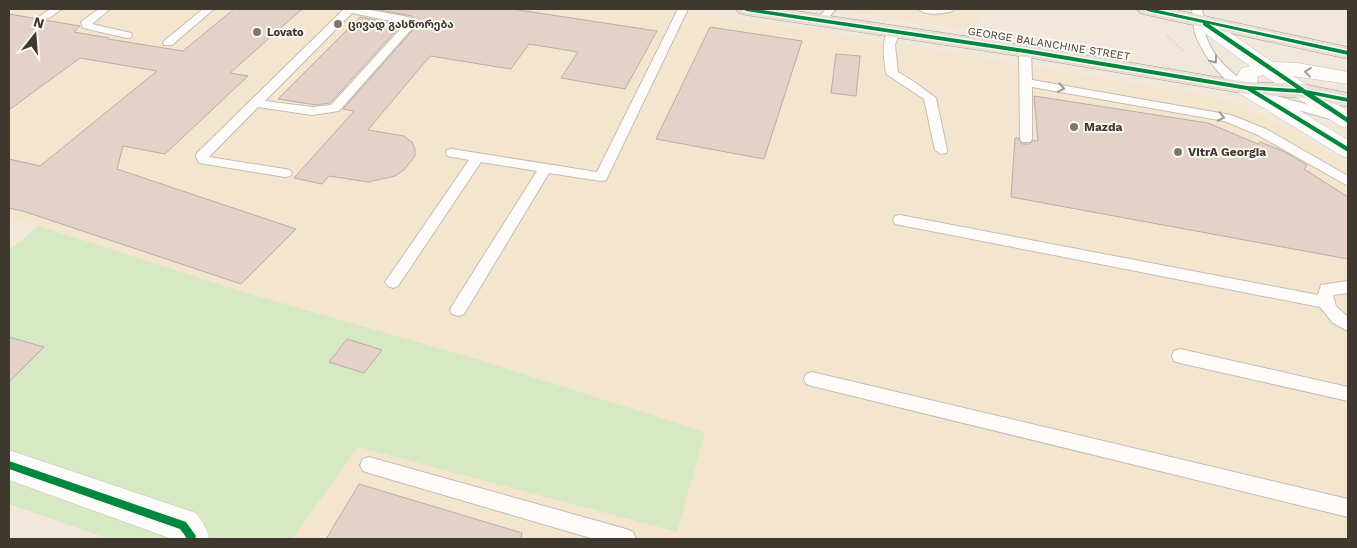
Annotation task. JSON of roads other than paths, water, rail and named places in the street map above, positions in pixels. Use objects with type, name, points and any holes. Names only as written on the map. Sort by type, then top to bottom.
[{"type":"main road","name":"GEORGE BALANCHINE STREET","points":[[746,9],[815,14],[895,31],[1247,88],[1303,91]]},
{"type":"main road","points":[[785,9],[815,14]]},
{"type":"main road","points":[[1147,9],[1188,14],[1348,53]]},
{"type":"main road","points":[[1188,14],[1268,69],[1303,91],[1348,115]]},
{"type":"main road","points":[[1348,78],[1306,71],[1268,69],[1249,72],[1246,77],[1247,88],[1348,150]]},
{"type":"main road","points":[[9,465],[184,525],[191,536],[190,539]]},
{"type":"lane","points":[[45,16],[57,9]]},
{"type":"lane","points":[[105,9],[91,18],[86,23],[87,26],[126,35]]},
{"type":"lane","points":[[168,43],[209,9]]},
{"type":"lane","points":[[255,103],[312,112],[335,108],[410,24],[408,20],[350,9],[205,152],[202,156],[204,160],[285,173]]},
{"type":"lane","points":[[452,153],[601,177],[683,9]]},
{"type":"lane","points":[[923,9],[940,12],[949,9]]},
{"type":"lane","points":[[1188,14],[1212,58],[1225,73],[1247,88],[1293,106],[1348,115]]},
{"type":"lane","points":[[895,31],[889,45],[892,74],[930,98],[941,150]]},
{"type":"lane","points":[[1025,51],[1026,139]]},
{"type":"lane","points":[[1026,82],[1227,118],[1262,132],[1348,182]]},
{"type":"lane","points":[[394,282],[478,157]]},
{"type":"lane","points":[[458,310],[544,168]]},
{"type":"lane","points":[[900,220],[1325,302]]},
{"type":"lane","points":[[1348,287],[1326,289],[1324,298],[1327,308],[1348,325]]},
{"type":"lane","points":[[1180,356],[1348,394]]},
{"type":"lane","points":[[812,378],[1348,508]]},
{"type":"lane","points":[[369,465],[626,539]]},
{"type":"place","name":"ცივად გასწორება","points":[[338,24]]},
{"type":"place","name":"Lovato","points":[[257,32]]},
{"type":"place","name":"Mazda","points":[[1074,127]]},
{"type":"place","name":"VitrA Georgia","points":[[1178,152]]}]
